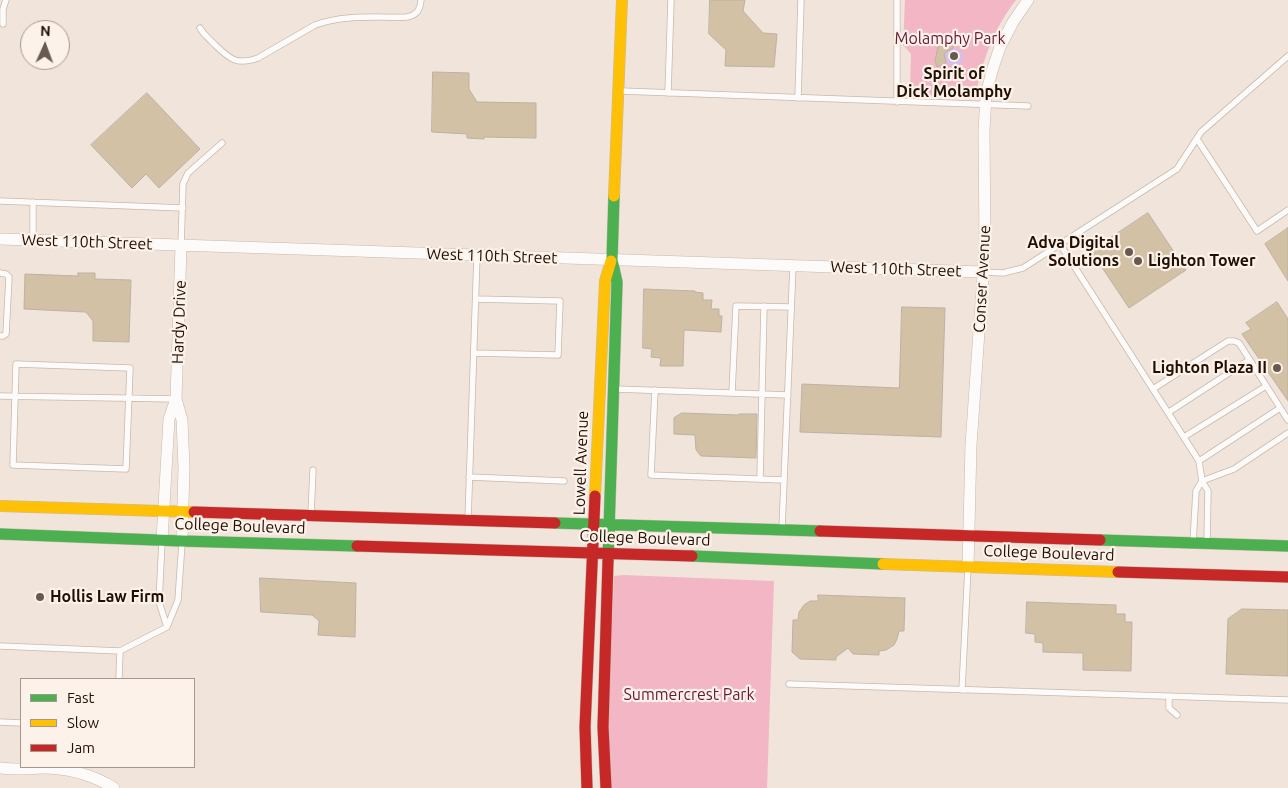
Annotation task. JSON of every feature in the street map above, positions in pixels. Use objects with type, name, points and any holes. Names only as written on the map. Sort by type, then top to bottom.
[{"type":"main road","name":"Lowell Avenue","points":[[606,788],[603,727],[617,282],[612,260],[622,0]]},
{"type":"main road","name":"Lowell Avenue","points":[[587,788],[585,727],[605,281],[612,260]]},
{"type":"main road","name":"College Boulevard","points":[[0,506],[1288,546]]},
{"type":"main road","name":"College Boulevard","points":[[0,534],[593,552],[968,567],[1288,577]]},
{"type":"street","name":"Conser Avenue","points":[[968,567],[972,445],[985,247],[984,150],[986,95],[1000,47],[1013,22],[1028,0]]},
{"type":"street","name":"West 110th Street","points":[[0,239],[983,272]]},
{"type":"street","name":"Hardy Drive","points":[[182,246],[176,399],[182,420],[182,541]]},
{"type":"street","name":"Hardy Drive","points":[[162,540],[168,419],[176,399]]},
{"type":"street","points":[[0,768],[15,770],[45,768],[68,770],[88,776],[114,788]]},
{"type":"lane","points":[[3,24],[3,9],[6,0]]},
{"type":"lane","points":[[200,28],[227,57],[238,61],[250,61],[325,21],[344,18],[406,18],[416,14],[421,0]]},
{"type":"lane","points":[[668,93],[671,0]]},
{"type":"lane","points":[[798,98],[801,0]]},
{"type":"lane","points":[[897,0],[897,102]]},
{"type":"lane","points":[[983,272],[1003,273],[1023,268],[1177,169],[1201,132],[1288,56]]},
{"type":"lane","points":[[618,91],[1028,106]]},
{"type":"lane","points":[[1197,138],[1257,231],[1288,210]]},
{"type":"lane","points":[[182,246],[183,184],[188,173],[222,143]]},
{"type":"lane","points":[[0,201],[183,208]]},
{"type":"lane","points":[[33,202],[33,240]]},
{"type":"lane","points":[[1060,244],[1199,461],[1202,481],[1208,491],[1208,544]]},
{"type":"lane","points":[[468,521],[477,255]]},
{"type":"lane","points":[[782,531],[793,266]]},
{"type":"lane","points":[[0,273],[6,274],[9,277],[6,334],[0,336]]},
{"type":"lane","points":[[474,353],[558,355],[560,302],[476,298]]},
{"type":"lane","points":[[732,393],[736,306],[791,307]]},
{"type":"lane","points":[[760,479],[764,306]]},
{"type":"lane","points":[[1153,388],[1228,341],[1234,340],[1239,343],[1288,420]]},
{"type":"lane","points":[[1168,412],[1249,360]]},
{"type":"lane","points":[[16,364],[130,368],[126,469],[13,465],[15,396],[16,364]]},
{"type":"lane","points":[[1184,437],[1266,386]]},
{"type":"lane","points":[[614,389],[788,395]]},
{"type":"lane","points":[[655,390],[651,475],[784,480]]},
{"type":"lane","points":[[0,396],[176,399]]},
{"type":"lane","points":[[1199,461],[1280,408]]},
{"type":"lane","points":[[1193,543],[1196,491],[1202,481],[1234,469],[1288,432]]},
{"type":"lane","points":[[311,516],[313,470]]},
{"type":"lane","points":[[469,477],[564,481]]},
{"type":"lane","points":[[162,540],[159,602],[167,628]]},
{"type":"lane","points":[[0,646],[120,651],[167,628],[178,600],[182,541]]},
{"type":"lane","points":[[962,690],[968,567]]},
{"type":"lane","points":[[119,678],[120,651]]},
{"type":"lane","points":[[789,684],[1288,700]]},
{"type":"lane","points":[[1169,696],[1169,708],[1177,715]]},
{"type":"lane","points":[[0,722],[20,723]]},
{"type":"green space","name":"Molamphy Park","points":[[905,0],[1016,0],[995,33],[982,70],[976,95],[971,98],[916,96],[911,93],[911,54],[903,45]]},
{"type":"green space","name":"Summercrest Park","points":[[614,576],[774,581],[767,788],[610,788],[607,733]]},
{"type":"shaded area","points":[[950,48],[958,48],[963,53],[961,64],[950,66],[945,61],[945,53]]},
{"type":"building","points":[[710,0],[745,0],[743,11],[763,33],[777,34],[774,67],[725,66],[726,50],[709,34]]},
{"type":"building","points":[[952,38],[953,48],[944,54],[946,63],[937,67],[935,61],[938,47],[947,39]]},
{"type":"building","points":[[433,72],[469,73],[469,89],[477,102],[536,103],[536,138],[484,137],[484,139],[467,138],[467,134],[432,132]]},
{"type":"building","points":[[147,93],[200,149],[159,188],[146,174],[132,188],[91,145]]},
{"type":"building","name":"Lighton Tower","points":[[1148,213],[1186,270],[1129,308],[1091,251]]},
{"type":"building","points":[[1288,228],[1288,281],[1265,244]]},
{"type":"building","points":[[78,273],[95,273],[95,279],[131,280],[129,342],[93,341],[93,321],[86,312],[24,309],[25,274],[78,276]]},
{"type":"building","points":[[644,289],[703,293],[703,300],[712,300],[711,309],[719,309],[719,316],[722,316],[721,332],[684,330],[683,366],[660,366],[661,358],[651,357],[652,349],[643,348]]},
{"type":"building","name":"Lighton Plaza II","points":[[1277,302],[1288,319],[1288,401],[1242,334],[1251,329],[1246,323]]},
{"type":"building","points":[[902,307],[945,308],[941,437],[800,432],[802,384],[899,388]]},
{"type":"building","points":[[682,413],[757,414],[756,458],[701,456],[696,450],[695,435],[674,434],[674,418]]},
{"type":"building","points":[[260,578],[356,583],[355,637],[318,635],[319,621],[312,615],[261,612]]},
{"type":"building","points":[[818,595],[905,598],[904,631],[899,631],[894,645],[886,650],[879,651],[879,655],[853,654],[848,648],[836,657],[836,660],[800,659],[792,652],[793,620],[798,620],[799,612],[804,605],[810,601],[818,601]]},
{"type":"building","points":[[1027,602],[1116,605],[1116,614],[1125,614],[1125,622],[1132,622],[1131,671],[1083,670],[1083,653],[1043,652],[1043,643],[1035,642],[1035,634],[1026,633]]},
{"type":"building","points":[[1242,609],[1288,610],[1288,676],[1226,674],[1228,619]]},
{"type":"traffic: fast","points":[[608,561],[617,282],[612,260],[614,196]]},
{"type":"traffic: fast","points":[[555,523],[820,531]]},
{"type":"traffic: fast","points":[[0,534],[357,546]]},
{"type":"traffic: fast","points":[[1100,540],[1288,546]]},
{"type":"traffic: fast","points":[[692,556],[883,564]]},
{"type":"traffic: slow","points":[[614,196],[622,0]]},
{"type":"traffic: slow","points":[[595,496],[605,281],[611,261]]},
{"type":"traffic: slow","points":[[0,506],[194,512]]},
{"type":"traffic: slow","points":[[883,564],[1118,572]]},
{"type":"traffic: jam","points":[[587,788],[585,727],[595,496]]},
{"type":"traffic: jam","points":[[194,512],[555,523]]},
{"type":"traffic: jam","points":[[820,531],[1100,540]]},
{"type":"traffic: jam","points":[[357,546],[692,556]]},
{"type":"traffic: jam","points":[[606,788],[603,727],[608,561]]},
{"type":"traffic: jam","points":[[1118,572],[1288,577]]},
{"type":"place","name":"Spirit of Dick Molamphy","points":[[954,56]]},
{"type":"place","name":"Adva Digital Solutions","points":[[1129,252]]},
{"type":"place","name":"Lighton Tower","points":[[1138,261]]},
{"type":"place","name":"Lighton Plaza II","points":[[1277,368]]},
{"type":"place","name":"Hollis Law Firm","points":[[40,597]]}]
